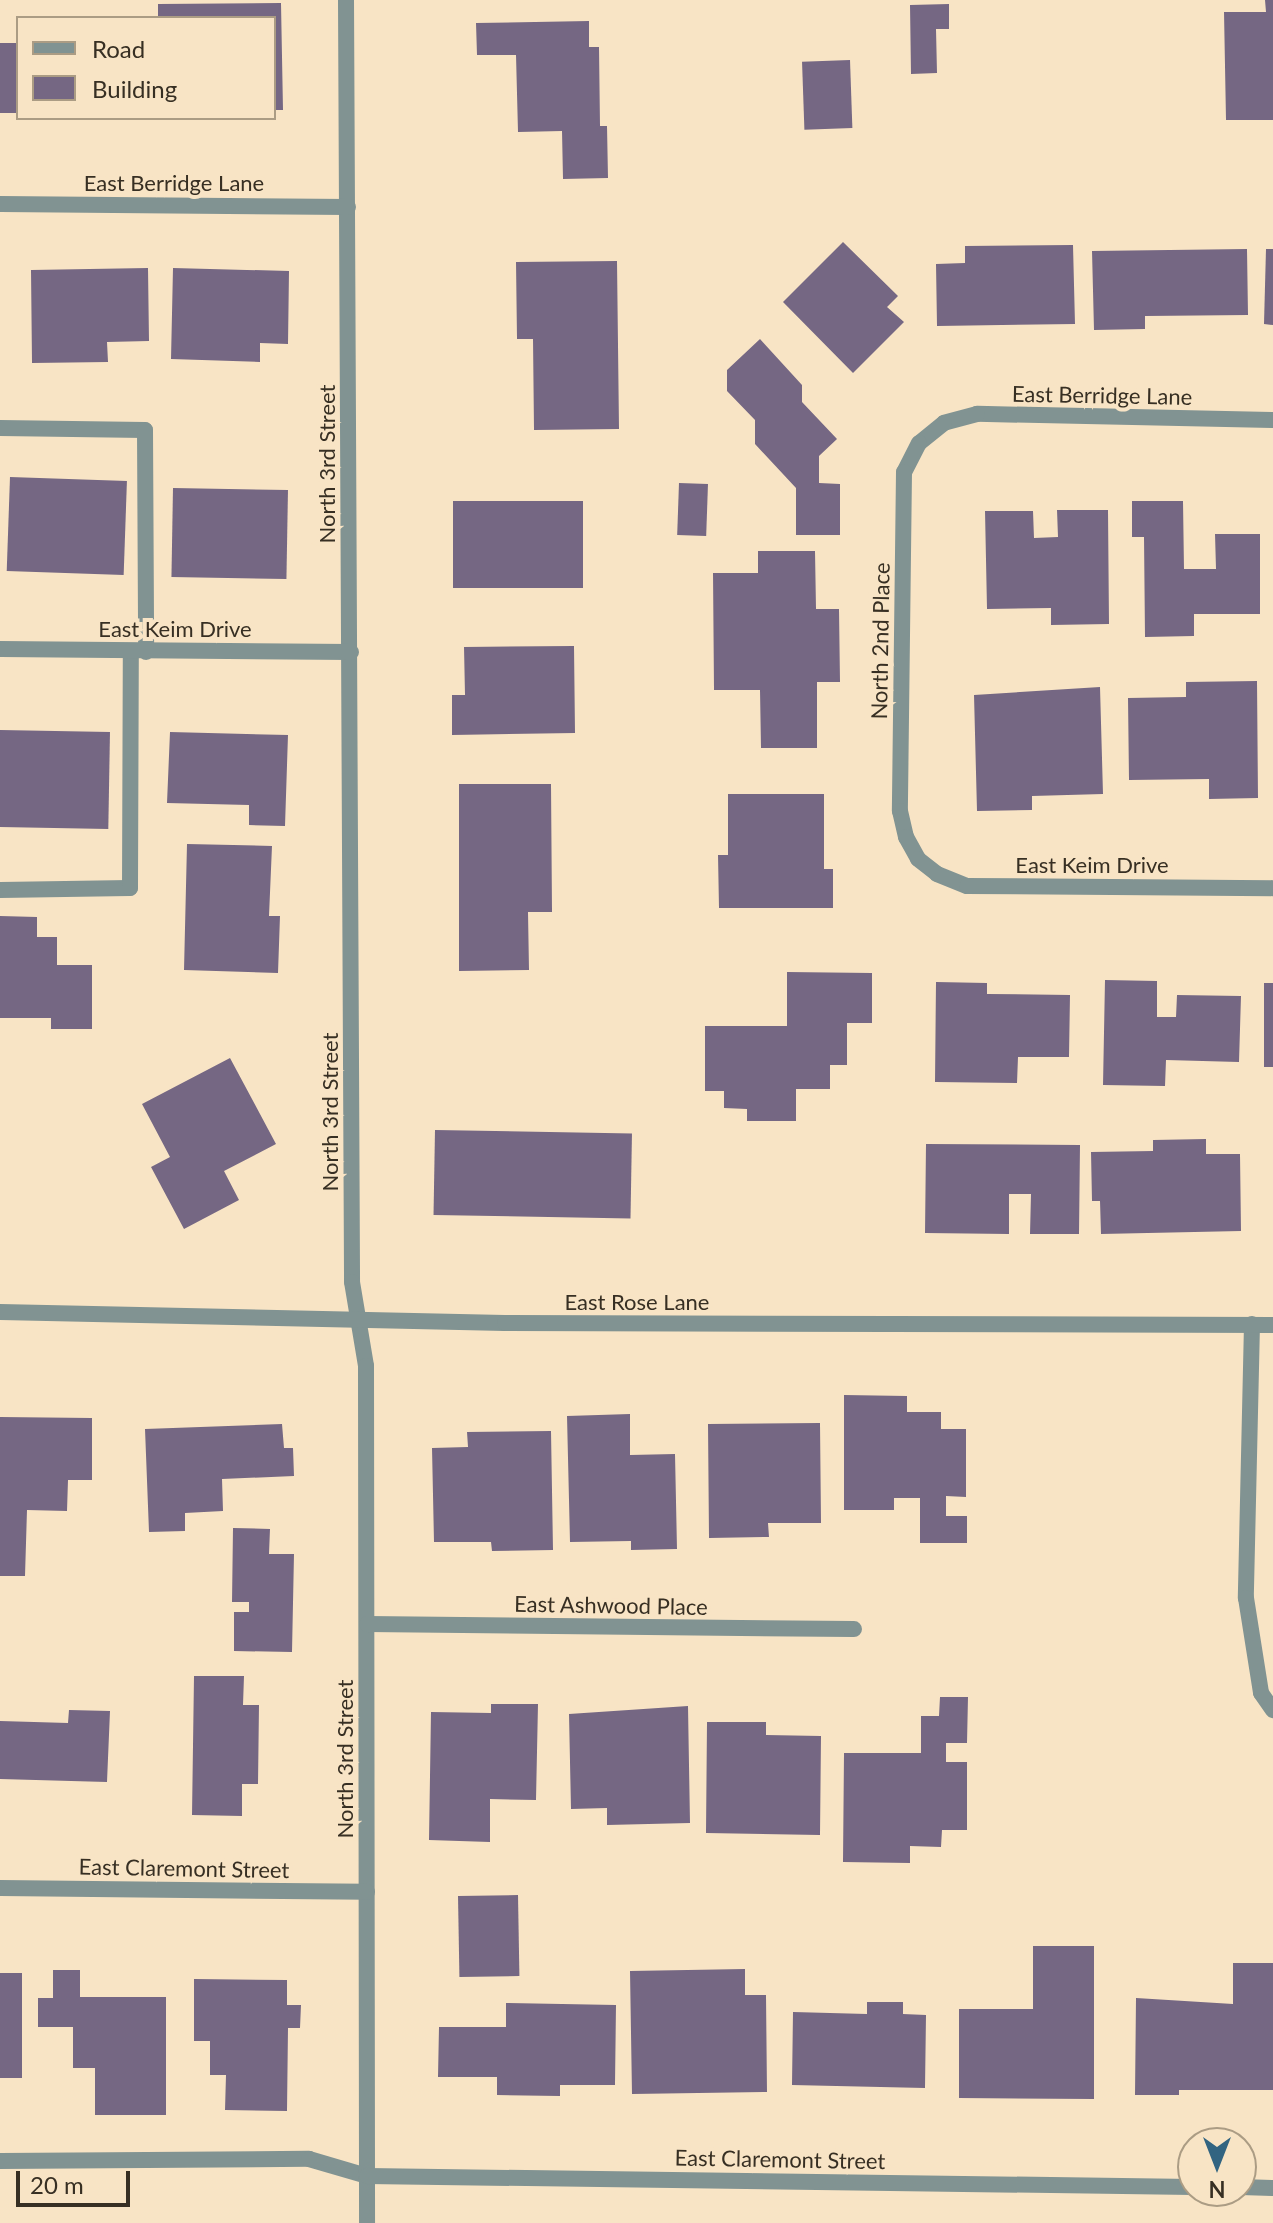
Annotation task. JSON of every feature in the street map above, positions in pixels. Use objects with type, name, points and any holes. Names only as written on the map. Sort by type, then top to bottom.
[{"type":"street","name":"North 3rd Street","points":[[346,0],[352,1282],[362,1321],[367,1624],[367,2223]]},
{"type":"street","name":"East Berridge Lane","points":[[0,204],[348,207]]},
{"type":"street","name":"East Berridge Lane","points":[[933,430],[977,414],[1273,420]]},
{"type":"street","points":[[0,428],[145,430],[130,888],[0,890]]},
{"type":"street","name":"North 2nd Place","points":[[918,859],[906,837],[900,811],[904,472],[916,447],[933,430]]},
{"type":"street","name":"East Keim Drive","points":[[0,649],[351,652]]},
{"type":"street","name":"East Keim Drive","points":[[918,859],[944,878],[974,886],[1273,888]]},
{"type":"street","name":"East Rose Lane","points":[[0,1312],[362,1321],[1273,1325]]},
{"type":"street","points":[[1252,1324],[1246,1598],[1261,1693],[1273,1710]]},
{"type":"street","name":"East Ashwood Place","points":[[367,1624],[854,1629]]},
{"type":"street","name":"East Claremont Street","points":[[0,1888],[367,1892]]},
{"type":"street","name":"East Claremont Street","points":[[0,2161],[309,2159],[367,2176],[1177,2187]]},
{"type":"building","points":[[1265,0],[1273,0],[1273,120],[1226,120],[1224,12],[1266,12]]},
{"type":"building","points":[[281,3],[283,110],[276,110],[276,16],[158,16],[158,4]]},
{"type":"building","points":[[949,4],[949,29],[936,29],[937,73],[911,74],[910,5]]},
{"type":"building","points":[[589,21],[589,47],[599,47],[600,126],[607,126],[608,178],[563,179],[562,131],[518,132],[516,55],[477,55],[476,23]]},
{"type":"building","points":[[0,43],[16,43],[16,113],[0,113]]},
{"type":"building","points":[[850,60],[852,128],[804,130],[802,62]]},
{"type":"building","points":[[843,242],[898,296],[887,307],[904,322],[853,373],[783,302]]},
{"type":"building","points":[[1073,245],[1075,324],[937,326],[936,264],[965,263],[965,246]]},
{"type":"building","points":[[1247,249],[1248,315],[1145,316],[1145,329],[1094,330],[1092,251]]},
{"type":"building","points":[[1266,249],[1273,249],[1273,325],[1264,324]]},
{"type":"building","points":[[617,261],[619,429],[534,430],[533,339],[517,339],[516,262]]},
{"type":"building","points":[[148,268],[149,341],[107,342],[108,362],[32,363],[31,270]]},
{"type":"building","points":[[173,268],[289,271],[288,344],[260,343],[260,362],[171,359]]},
{"type":"building","points":[[760,339],[802,385],[802,402],[837,439],[819,456],[819,483],[840,484],[840,535],[796,535],[796,488],[755,444],[755,420],[727,391],[727,370]]},
{"type":"building","points":[[10,477],[127,481],[124,575],[7,571]]},
{"type":"building","points":[[679,483],[708,484],[706,536],[677,535]]},
{"type":"building","points":[[173,488],[288,490],[286,579],[171,577]]},
{"type":"building","points":[[453,501],[583,501],[583,588],[453,588]]},
{"type":"building","points":[[1132,501],[1183,501],[1184,569],[1216,569],[1215,534],[1260,534],[1260,614],[1194,614],[1194,636],[1145,637],[1144,537],[1132,537]]},
{"type":"building","points":[[1057,510],[1108,510],[1109,624],[1051,625],[1051,608],[987,609],[985,511],[1033,511],[1034,538],[1058,537]]},
{"type":"building","points":[[758,551],[815,551],[816,609],[839,609],[840,682],[817,682],[817,748],[761,748],[760,690],[714,690],[713,573],[758,573]]},
{"type":"building","points":[[574,646],[575,733],[452,735],[452,695],[465,695],[464,647]]},
{"type":"building","points":[[1257,681],[1258,798],[1209,799],[1209,779],[1129,780],[1128,698],[1186,697],[1186,682]]},
{"type":"building","points":[[1100,687],[1103,794],[1032,796],[1032,810],[977,811],[974,695]]},
{"type":"building","points":[[0,730],[110,732],[108,829],[0,827]]},
{"type":"building","points":[[170,732],[288,735],[285,826],[249,825],[249,805],[167,803]]},
{"type":"building","points":[[459,784],[551,784],[552,912],[528,912],[529,970],[459,971]]},
{"type":"building","points":[[728,794],[824,794],[824,869],[833,869],[833,908],[719,908],[718,855],[728,855]]},
{"type":"building","points":[[187,844],[272,846],[269,916],[280,916],[278,973],[184,970]]},
{"type":"building","points":[[0,916],[37,917],[37,937],[57,937],[57,965],[92,965],[92,1029],[51,1029],[51,1018],[0,1018]]},
{"type":"building","points":[[787,972],[872,973],[872,1023],[847,1023],[847,1065],[830,1065],[830,1089],[796,1089],[796,1121],[747,1121],[747,1109],[724,1108],[724,1091],[705,1091],[705,1026],[787,1026]]},
{"type":"building","points":[[1105,980],[1157,981],[1157,1017],[1176,1017],[1177,995],[1241,996],[1239,1062],[1166,1060],[1165,1086],[1103,1085]]},
{"type":"building","points":[[936,982],[987,983],[987,994],[1070,995],[1069,1057],[1018,1057],[1017,1083],[935,1082]]},
{"type":"building","points":[[1264,983],[1273,983],[1273,1067],[1264,1067]]},
{"type":"building","points":[[230,1058],[276,1144],[224,1171],[239,1200],[184,1229],[151,1167],[170,1157],[142,1104]]},
{"type":"building","points":[[435,1130],[632,1133],[630,1218],[434,1215]]},
{"type":"building","points":[[1206,1139],[1206,1154],[1240,1154],[1241,1231],[1101,1234],[1100,1201],[1092,1201],[1091,1152],[1153,1151],[1153,1140]]},
{"type":"building","points":[[926,1144],[1080,1145],[1079,1234],[1030,1234],[1031,1194],[1009,1194],[1009,1234],[925,1233]]},
{"type":"building","points":[[844,1395],[907,1396],[907,1412],[941,1412],[941,1429],[966,1429],[966,1497],[946,1496],[946,1516],[967,1516],[967,1543],[920,1543],[920,1498],[894,1498],[894,1510],[844,1510]]},
{"type":"building","points":[[630,1414],[630,1455],[675,1454],[677,1549],[631,1550],[631,1541],[570,1542],[567,1416]]},
{"type":"building","points":[[0,1417],[92,1418],[92,1480],[68,1480],[67,1511],[27,1510],[25,1576],[0,1576]]},
{"type":"building","points":[[820,1423],[821,1523],[768,1523],[769,1537],[709,1538],[708,1424]]},
{"type":"building","points":[[282,1424],[284,1448],[293,1448],[294,1476],[222,1479],[223,1511],[185,1513],[185,1531],[149,1532],[145,1429]]},
{"type":"building","points":[[551,1431],[553,1550],[492,1551],[491,1542],[434,1542],[432,1448],[468,1447],[467,1432]]},
{"type":"building","points":[[233,1528],[270,1529],[269,1554],[294,1554],[292,1652],[234,1651],[234,1612],[249,1612],[249,1602],[232,1602]]},
{"type":"building","points":[[194,1676],[244,1676],[243,1705],[259,1705],[258,1784],[242,1784],[242,1816],[192,1815]]},
{"type":"building","points":[[940,1697],[968,1697],[967,1743],[946,1743],[946,1762],[967,1762],[967,1830],[942,1830],[941,1847],[910,1846],[910,1863],[843,1862],[844,1753],[921,1753],[921,1716],[939,1716]]},
{"type":"building","points":[[491,1704],[538,1704],[536,1800],[490,1799],[490,1842],[429,1840],[431,1712],[491,1713]]},
{"type":"building","points":[[688,1706],[690,1823],[607,1825],[607,1808],[571,1809],[569,1714]]},
{"type":"building","points":[[69,1710],[110,1711],[107,1782],[0,1779],[0,1721],[68,1723]]},
{"type":"building","points":[[707,1722],[766,1722],[766,1735],[821,1736],[820,1835],[706,1833]]},
{"type":"building","points":[[518,1895],[519,1976],[459,1977],[458,1896]]},
{"type":"building","points":[[1033,1946],[1094,1946],[1094,2099],[959,2098],[959,2009],[1033,2009]]},
{"type":"building","points":[[1233,1963],[1273,1963],[1273,2090],[1179,2090],[1179,2095],[1135,2095],[1136,1998],[1233,2004]]},
{"type":"building","points":[[745,1969],[745,1995],[766,1995],[767,2092],[632,2094],[630,1971]]},
{"type":"building","points":[[53,1970],[80,1970],[80,1997],[166,1997],[166,2115],[95,2115],[95,2068],[73,2068],[73,2027],[38,2027],[38,1998],[53,1998]]},
{"type":"building","points":[[0,1973],[22,1973],[22,2078],[0,2078]]},
{"type":"building","points":[[194,1979],[287,1980],[287,2005],[301,2005],[300,2028],[288,2028],[287,2111],[225,2110],[226,2075],[210,2075],[210,2041],[194,2041]]},
{"type":"building","points":[[867,2002],[903,2002],[903,2014],[926,2015],[925,2088],[792,2085],[793,2012],[867,2014]]},
{"type":"building","points":[[506,2003],[616,2005],[615,2085],[560,2085],[560,2096],[497,2095],[497,2077],[438,2077],[439,2027],[506,2027]]}]
